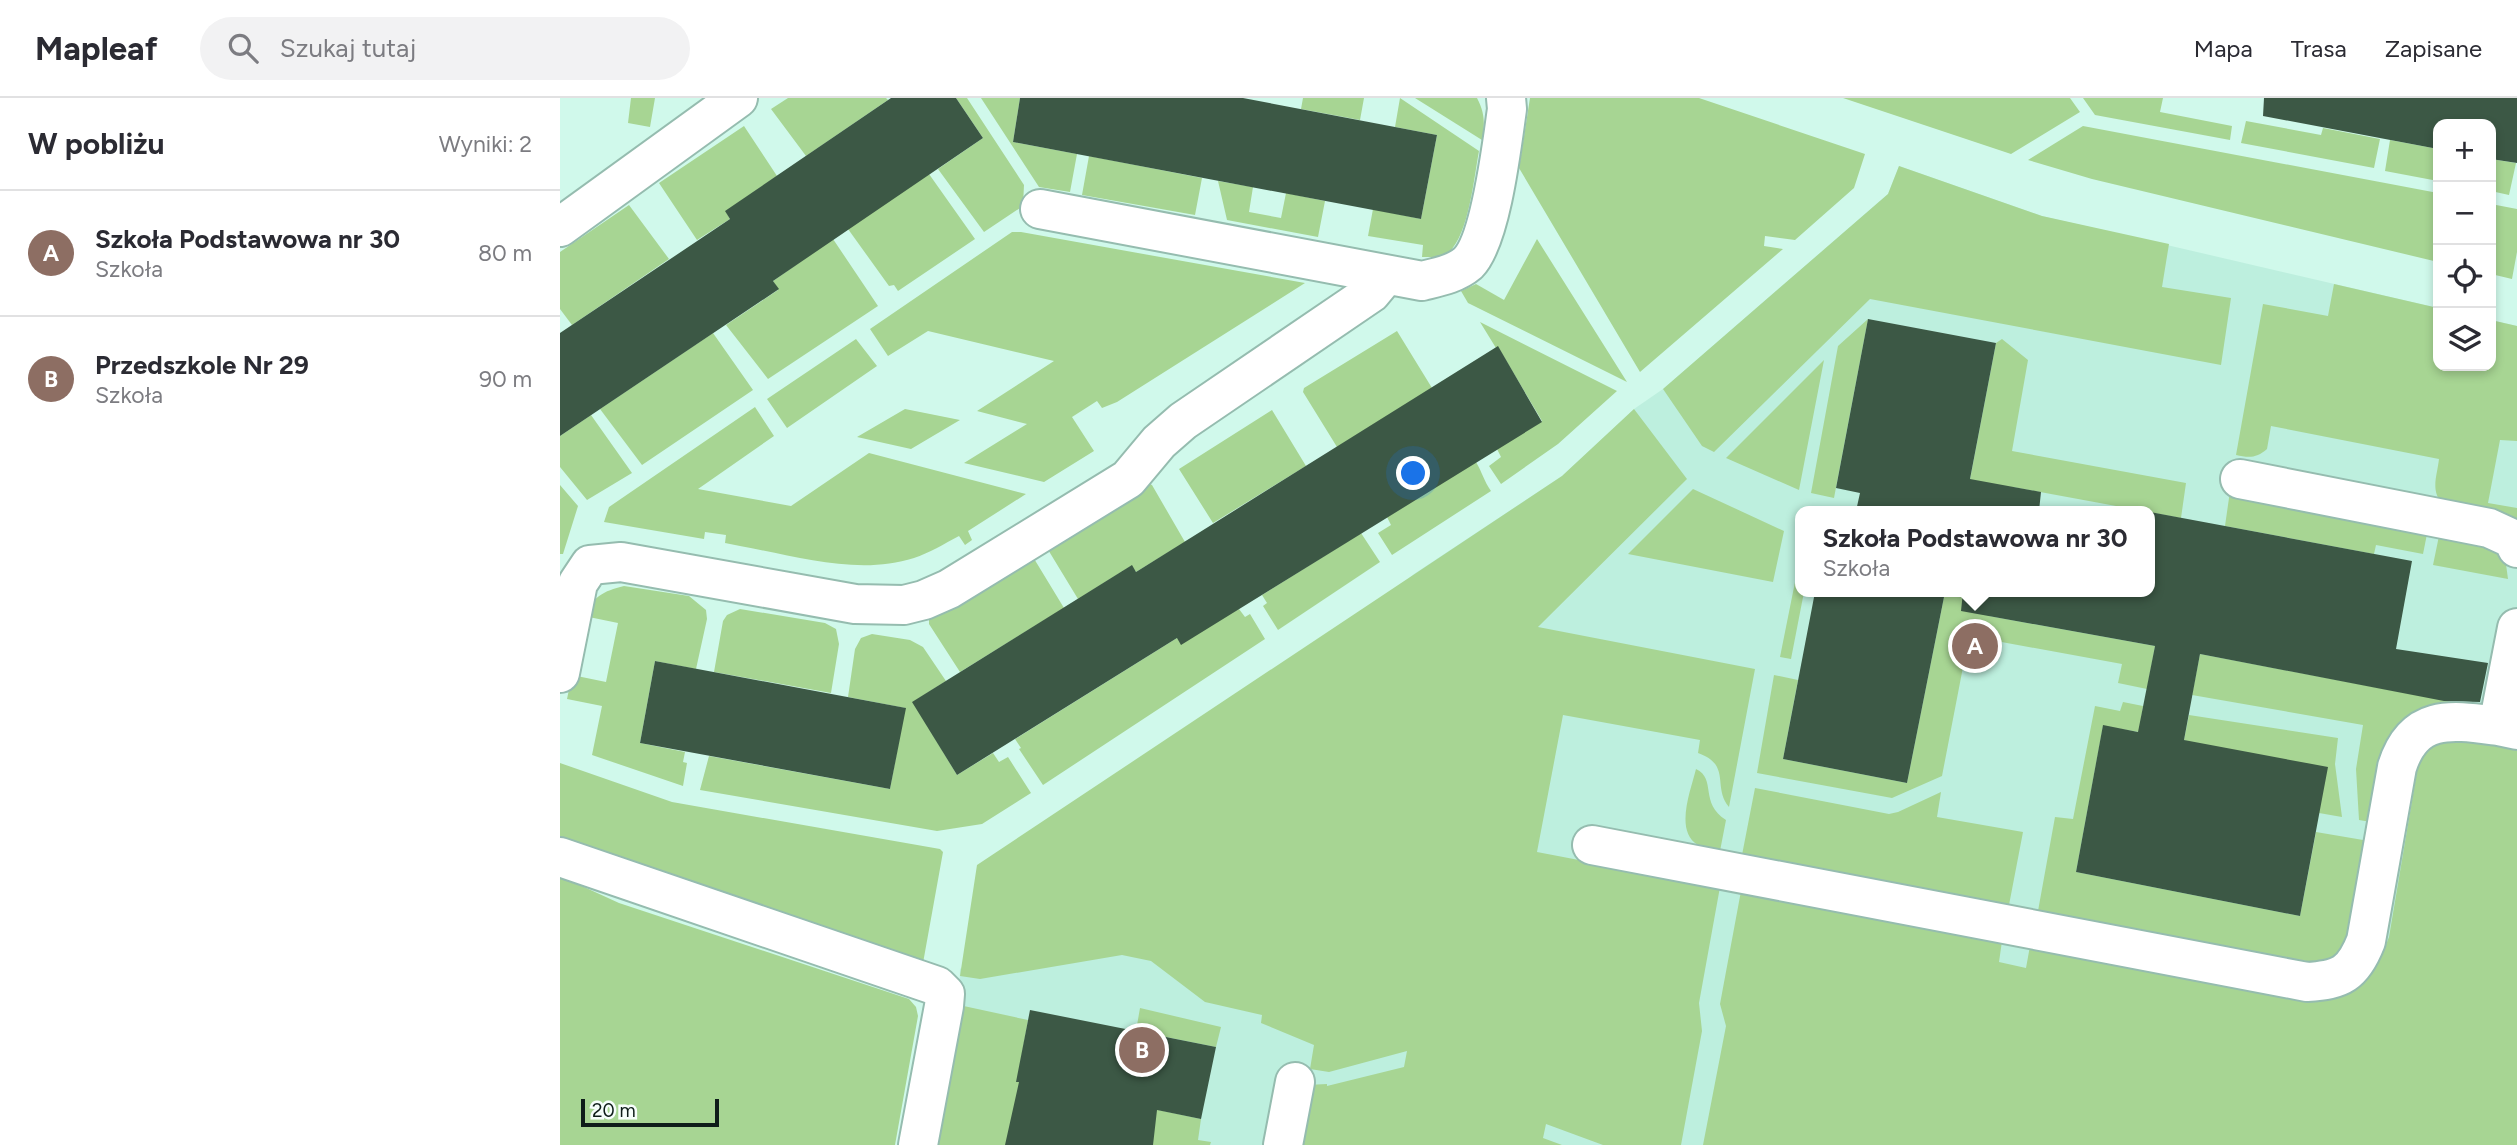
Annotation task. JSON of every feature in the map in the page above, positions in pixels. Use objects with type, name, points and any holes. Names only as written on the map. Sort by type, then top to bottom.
[{"type":"street","points":[[560,227],[738,98]]},
{"type":"street","points":[[1040,209],[1422,281],[1452,273],[1469,262],[1483,234],[1489,216],[1507,109],[1506,98]]},
{"type":"street","points":[[560,673],[578,583],[590,565],[621,562],[868,605],[904,605],[949,589],[1128,479],[1159,442],[1183,421],[1371,293],[1386,275]]},
{"type":"street","points":[[2240,479],[2489,528],[2513,539],[2517,548]]},
{"type":"street","points":[[1592,845],[2307,982],[2329,981],[2347,973],[2360,957],[2366,941],[2397,767],[2402,752],[2411,737],[2452,720],[2508,728],[2517,628]]},
{"type":"street","points":[[560,857],[937,986],[945,994],[944,1006],[918,1145]]},
{"type":"street","points":[[1283,1145],[1295,1082]]},
{"type":"shaded area","points":[[1899,166],[2042,216],[2433,307],[2433,371],[2496,371],[2496,321],[2517,326],[2517,766],[2394,1037],[2147,1145],[935,1145],[959,1005],[960,969],[1414,574],[1562,476],[1634,409],[1663,389],[1888,194]]},
{"type":"green space","points":[[631,98],[655,98],[650,127],[628,123]]},
{"type":"green space","points":[[788,98],[888,100],[806,156],[771,109]]},
{"type":"green space","points":[[956,98],[967,98],[1024,185],[1023,206],[984,232],[938,169],[983,138]]},
{"type":"green space","points":[[981,98],[1020,98],[1013,142],[1077,154],[1070,192],[1039,187]]},
{"type":"green space","points":[[1303,98],[1364,98],[1360,120],[1301,109]]},
{"type":"green space","points":[[1400,98],[1479,151],[1466,219],[1456,244],[1449,252],[1440,256],[1422,257],[1423,245],[1368,236],[1373,209],[1421,219],[1437,135],[1395,127]]},
{"type":"green space","points":[[1415,98],[1477,98],[1484,119],[1482,140]]},
{"type":"green space","points":[[1530,98],[1699,98],[1865,154],[1854,188],[1795,240],[1765,236],[1764,246],[1783,249],[1640,372],[1519,168]]},
{"type":"green space","points":[[1843,98],[2070,98],[2080,112],[2011,154]]},
{"type":"green space","points":[[2083,98],[2163,98],[2160,112],[2232,126],[2230,140],[2095,115]]},
{"type":"green space","points":[[2246,121],[2321,135],[2323,128],[2380,139],[2374,168],[2241,143]]},
{"type":"green space","points":[[744,126],[777,176],[726,211],[730,219],[697,240],[659,183]]},
{"type":"green space","points":[[2083,126],[2433,192],[2433,261],[2092,179],[2028,160]]},
{"type":"green space","points":[[2390,140],[2433,148],[2433,180],[2385,171]]},
{"type":"green space","points":[[1089,156],[1202,178],[1195,215],[1082,195]]},
{"type":"green space","points":[[2496,160],[2516,163],[2509,195],[2496,192]]},
{"type":"green space","points":[[1899,166],[2042,216],[2169,244],[2162,287],[2231,298],[2221,365],[1870,299],[1714,452],[1702,446],[1663,389],[1888,194]]},
{"type":"green space","points":[[929,174],[975,239],[898,291],[894,285],[889,286],[848,229]]},
{"type":"green space","points":[[1218,181],[1253,187],[1249,212],[1281,218],[1286,193],[1325,201],[1318,237],[1227,220]]},
{"type":"green space","points":[[629,205],[669,259],[572,325],[560,309],[560,252]]},
{"type":"green space","points":[[2496,205],[2517,209],[2517,252],[2512,279],[2496,275]]},
{"type":"green space","points":[[1012,232],[1305,283],[1117,402],[1102,408],[1097,401],[1072,417],[1094,451],[1044,482],[964,463],[1027,424],[977,411],[1054,361],[928,331],[888,356],[870,329]]},
{"type":"green space","points":[[833,239],[878,306],[768,379],[726,325],[778,290],[773,281]]},
{"type":"green space","points":[[1537,239],[1627,382],[1468,303],[1461,291],[1476,284],[1504,300]]},
{"type":"green space","points":[[2334,284],[2433,307],[2433,371],[2496,371],[2496,321],[2517,326],[2517,441],[2500,440],[2488,503],[2517,508],[2517,518],[2443,505],[2435,489],[2439,459],[2271,426],[2267,449],[2253,456],[2236,455],[2263,304],[2328,316]]},
{"type":"green space","points":[[1868,319],[1834,498],[1811,493],[1838,346]]},
{"type":"green space","points":[[1480,322],[1617,391],[1558,444],[1501,484],[1489,466],[1501,457],[1497,449],[1542,421]]},
{"type":"green space","points":[[1397,331],[1432,388],[1337,447],[1303,392],[1304,388]]},
{"type":"green space","points":[[713,333],[753,390],[642,465],[600,409]]},
{"type":"green space","points":[[856,339],[877,366],[787,428],[767,399]]},
{"type":"green space","points":[[2002,339],[2028,360],[2012,451],[2186,483],[2181,518],[2155,513],[2155,506],[2116,506],[2013,487],[2009,506],[1965,506],[1996,343]]},
{"type":"green space","points":[[1824,360],[1799,490],[1726,458]]},
{"type":"green space","points":[[755,407],[774,436],[698,489],[791,506],[869,453],[1026,494],[968,531],[972,540],[965,545],[959,536],[914,558],[871,565],[805,559],[725,543],[726,535],[705,532],[704,539],[604,522],[609,507]]},
{"type":"green space","points":[[905,409],[960,420],[911,449],[857,437]]},
{"type":"green space","points":[[1634,409],[1687,479],[1538,627],[1755,669],[1729,807],[1724,799],[1715,764],[1698,753],[1700,740],[1563,715],[1537,852],[1720,887],[1699,1003],[1702,1031],[1681,1145],[1603,1145],[1546,1124],[1543,1138],[1562,1145],[1296,1145],[1307,1085],[1327,1086],[1404,1067],[1407,1051],[1329,1072],[1310,1069],[1314,1045],[1261,1023],[1262,1015],[1205,1002],[1151,961],[1122,955],[980,979],[960,976],[977,865],[1562,476]]},
{"type":"green space","points":[[1272,410],[1306,466],[1213,523],[1179,469]]},
{"type":"green space","points":[[591,415],[632,473],[587,500],[560,467],[560,436]]},
{"type":"green space","points":[[1476,462],[1491,491],[1392,555],[1378,533],[1391,525],[1387,517]]},
{"type":"green space","points":[[1148,483],[1152,485],[1185,542],[1136,572],[1131,566],[1078,599],[1047,548]]},
{"type":"green space","points":[[560,485],[578,506],[563,554],[560,554]]},
{"type":"green space","points":[[1693,489],[1784,531],[1773,582],[1628,554]]},
{"type":"green space","points":[[2230,491],[2428,529],[2423,554],[2376,545],[2374,554],[2225,526]]},
{"type":"green space","points":[[2440,531],[2482,538],[2505,557],[2508,579],[2433,565]]},
{"type":"green space","points":[[1361,533],[1380,562],[1278,630],[1263,606],[1267,603],[1262,595]]},
{"type":"green space","points":[[1033,557],[1064,608],[960,672],[929,620]]},
{"type":"green space","points":[[1795,582],[1795,597],[1803,597],[1791,659],[1780,657]]},
{"type":"green space","points":[[624,586],[689,596],[706,610],[707,619],[696,669],[655,661],[640,743],[685,752],[683,762],[687,763],[683,786],[592,755],[602,706],[567,699],[572,675],[606,682],[618,623],[584,616],[600,596]]},
{"type":"green space","points":[[1944,597],[1992,597],[1989,616],[2155,646],[2147,689],[2118,683],[2122,664],[1969,636],[1942,776],[1892,798],[1757,773],[1774,675],[1798,680],[1783,759],[1907,783]]},
{"type":"green space","points":[[740,609],[825,623],[836,629],[839,644],[831,693],[714,672],[723,621],[727,615]]},
{"type":"green space","points":[[1239,609],[1245,617],[1250,614],[1265,639],[1043,785],[1015,739],[1177,638]]},
{"type":"green space","points":[[872,634],[910,640],[923,647],[946,681],[913,702],[957,775],[993,753],[999,762],[1008,757],[1031,793],[982,824],[937,831],[700,790],[709,756],[890,789],[905,708],[848,697],[855,649],[861,638]]},
{"type":"green space","points":[[2200,654],[2485,708],[2456,709],[2371,822],[2359,820],[2356,769],[2363,725],[2192,695]]},
{"type":"green space","points":[[2123,702],[2143,706],[2139,732],[2103,726],[2076,872],[2300,916],[2316,832],[2369,841],[2356,916],[2340,953],[2321,962],[2311,962],[2038,911],[2055,817],[2073,819],[2095,706],[2120,711]]},
{"type":"green space","points":[[2189,715],[2338,738],[2335,764],[2342,817],[2319,813],[2184,740]]},
{"type":"green space","points":[[2445,737],[2514,746],[2517,750],[2517,1145],[1703,1145],[1726,1026],[1720,1004],[1741,891],[2002,941],[1999,962],[2026,968],[2030,946],[2353,989],[2375,966],[2389,937],[2417,771],[2425,749]]},
{"type":"green space","points":[[560,763],[672,802],[940,849],[943,852],[923,963],[560,843]]},
{"type":"green space","points":[[1696,769],[1706,779],[1713,806],[1726,820],[1720,851],[1698,845],[1687,830],[1686,810]]},
{"type":"green space","points":[[1755,788],[1889,814],[1941,792],[1937,817],[2023,832],[2009,905],[1742,855]]},
{"type":"green space","points":[[560,876],[619,903],[909,999],[916,1007],[918,1016],[895,1145],[560,1145]]},
{"type":"green space","points":[[959,1005],[1028,1020],[1017,1082],[1021,1082],[1014,1145],[933,1145]]},
{"type":"green space","points":[[1140,1008],[1221,1027],[1216,1047],[1136,1031]]},
{"type":"green space","points":[[1121,1102],[1201,1119],[1198,1140],[1211,1142],[1210,1145],[1113,1145]]},
{"type":"building","points":[[891,98],[956,98],[983,138],[773,281],[779,289],[560,436],[560,333],[730,219],[725,211]]},
{"type":"building","points":[[1020,98],[1243,98],[1437,135],[1421,219],[1013,142]]},
{"type":"building","points":[[2264,98],[2517,98],[2517,163],[2496,160],[2496,119],[2433,119],[2433,148],[2263,116]]},
{"type":"building","points":[[1868,319],[1996,343],[1970,479],[2041,492],[2040,506],[1857,506],[1860,493],[1836,488]]},
{"type":"building","points":[[1498,346],[1542,422],[1181,645],[1177,638],[957,775],[912,702],[1132,565],[1136,572]]},
{"type":"building","points":[[2155,513],[2412,561],[2396,649],[2488,663],[2480,702],[2444,701],[2200,654],[2184,740],[2328,767],[2300,916],[2076,872],[2103,725],[2138,732],[2155,646],[1961,611],[1962,597],[2155,597]]},
{"type":"building","points":[[1814,597],[1944,597],[1907,783],[1783,759]]},
{"type":"building","points":[[655,661],[906,708],[890,789],[640,743]]},
{"type":"building","points":[[1030,1010],[1216,1047],[1201,1119],[1157,1110],[1153,1145],[1005,1145],[1019,1082],[1016,1082]]},
{"type":"place","name":"Szkoła Podstawowa nr 30","points":[[1975,646]]},
{"type":"place","name":"Przedszkole Nr 29","points":[[1142,1050]]}]
